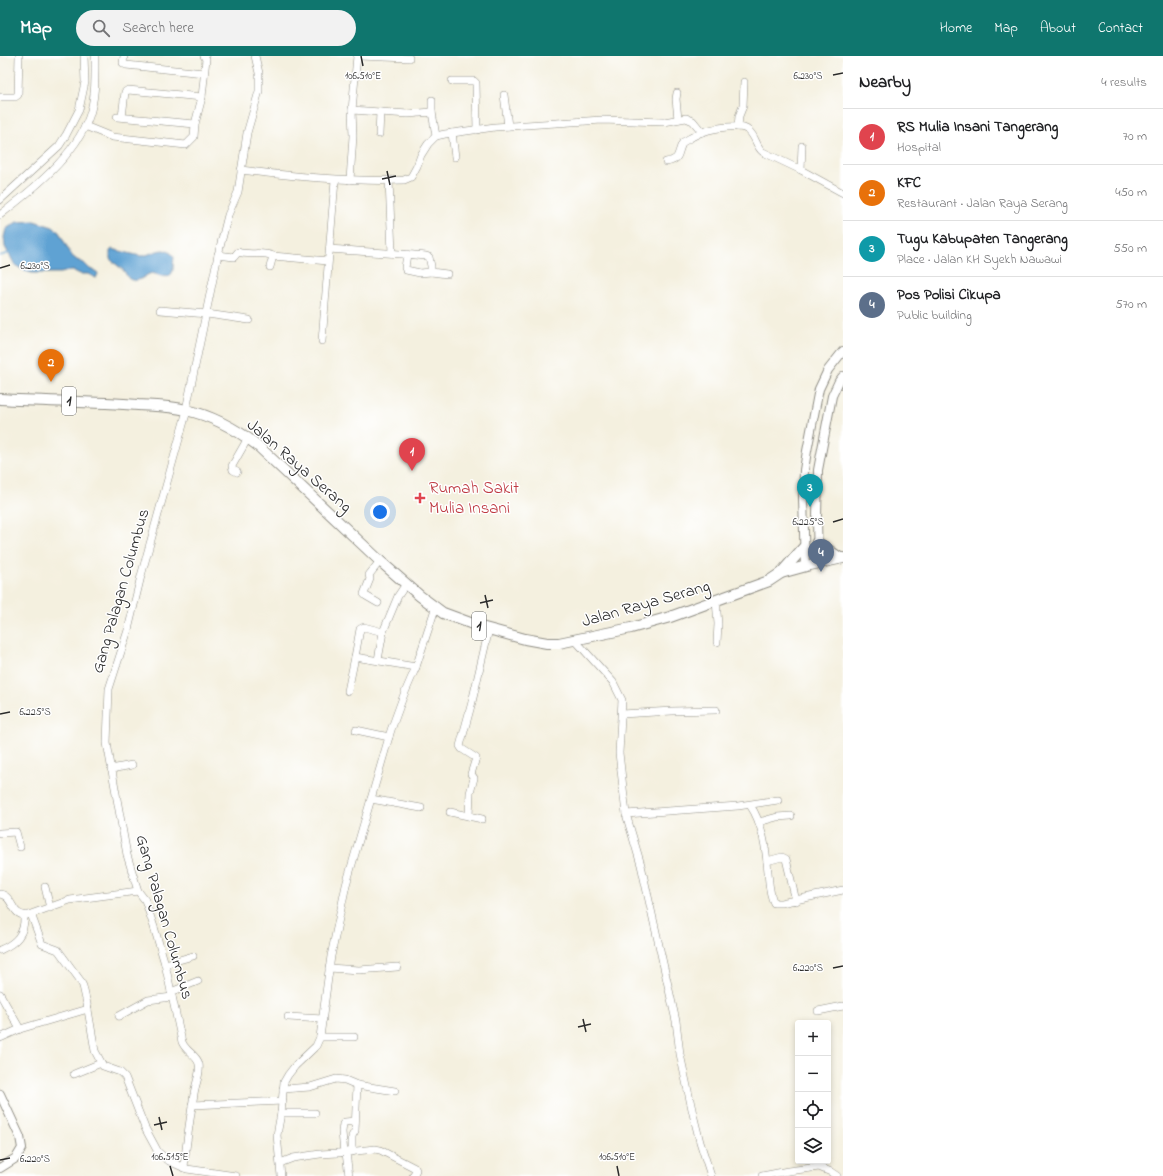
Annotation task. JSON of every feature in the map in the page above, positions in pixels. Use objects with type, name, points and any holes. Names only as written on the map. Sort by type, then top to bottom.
[{"type":"highway","name":"Jalan Raya Serang","points":[[0,399],[102,402],[138,405],[186,412],[234,429],[248,438],[287,473],[406,584],[443,612],[489,629],[525,639],[547,643],[575,640],[630,628],[670,617],[716,601],[769,581],[782,573],[842,558]]},
{"type":"highway","points":[[817,542],[842,558]]},
{"type":"highway","points":[[782,573],[804,547]]},
{"type":"main road","points":[[805,567],[804,470],[819,389],[828,370],[843,351]]},
{"type":"main road","points":[[818,564],[818,470],[832,396],[843,376]]},
{"type":"main road","points":[[819,389],[832,396]]},
{"type":"main road","points":[[0,1094],[20,1137],[22,1148],[22,1151],[16,1158],[0,1168]]},
{"type":"street","points":[[0,97],[15,97],[18,95],[19,56]]},
{"type":"street","points":[[0,200],[59,146],[79,110],[85,82],[84,56]]},
{"type":"street","points":[[0,215],[43,178],[68,153],[85,126],[89,116],[94,93],[96,56]]},
{"type":"street","points":[[124,56],[123,63],[126,65],[204,73]]},
{"type":"street","points":[[85,126],[112,138],[186,145],[194,137],[195,124],[202,97],[206,59],[204,56]]},
{"type":"street","name":"Gang Palagan Columbus","points":[[186,1171],[192,1105],[199,1073],[199,1064],[194,1056],[185,1048],[165,964],[145,900],[138,891],[127,854],[107,743],[109,689],[128,630],[141,576],[186,412],[218,255],[228,215],[238,192],[247,133],[257,104],[259,91],[259,73],[255,56]]},
{"type":"street","points":[[350,180],[353,136],[352,110],[358,56],[409,58]]},
{"type":"street","points":[[452,81],[471,80],[476,83],[477,130]]},
{"type":"street","points":[[738,127],[738,116],[743,106],[744,82]]},
{"type":"street","points":[[195,124],[120,117],[125,92],[128,90],[202,97]]},
{"type":"street","points":[[677,93],[676,99],[678,119]]},
{"type":"street","points":[[504,95],[508,126]]},
{"type":"street","points":[[432,100],[432,112],[436,136]]},
{"type":"street","points":[[352,110],[408,114],[432,112]]},
{"type":"street","points":[[379,134],[380,112]]},
{"type":"street","points":[[242,170],[335,180],[404,180],[411,177],[421,155],[428,144],[436,136],[452,133],[495,127],[602,120],[664,122],[678,119],[690,119],[702,132]]},
{"type":"street","points":[[666,162],[674,161],[678,158],[683,142],[702,132],[738,127],[746,128],[750,132],[758,148],[763,152],[801,170],[843,193]]},
{"type":"street","points":[[452,133],[455,157]]},
{"type":"street","points":[[59,146],[68,153]]},
{"type":"street","points":[[801,170],[802,146]]},
{"type":"street","points":[[322,341],[328,261],[331,249],[335,180]]},
{"type":"street","points":[[389,180],[392,253]]},
{"type":"street","points":[[331,249],[407,254],[429,257],[431,263],[430,272]]},
{"type":"street","points":[[218,255],[234,257],[238,252],[260,254],[266,253],[273,256],[328,261]]},
{"type":"street","points":[[407,254],[406,270],[420,273],[430,272],[447,274]]},
{"type":"street","points":[[270,267],[273,256]]},
{"type":"street","points":[[160,310],[207,314],[250,320]]},
{"type":"street","points":[[237,472],[233,470],[232,467],[248,438]]},
{"type":"street","points":[[378,603],[364,594],[370,579],[369,575],[380,561]]},
{"type":"street","points":[[378,660],[383,632],[395,602],[406,584]]},
{"type":"street","points":[[716,601],[718,642]]},
{"type":"street","points":[[281,1176],[276,1135],[283,1101],[284,1082],[295,1066],[316,1046],[320,1037],[329,968],[346,885],[389,737],[402,697],[416,667],[436,606]]},
{"type":"street","points":[[348,691],[360,629],[364,627],[383,632]]},
{"type":"street","points":[[469,816],[470,793],[474,778],[471,774],[476,758],[460,746],[489,629]]},
{"type":"street","points":[[575,640],[613,682],[622,700],[619,753],[626,814],[641,865],[676,1021],[680,1054],[695,1121],[711,1176]]},
{"type":"street","points":[[355,657],[416,667]]},
{"type":"street","points":[[622,714],[716,710]]},
{"type":"street","points":[[356,730],[389,737]]},
{"type":"street","points":[[111,769],[132,765]]},
{"type":"street","points":[[371,799],[421,808]]},
{"type":"street","points":[[626,814],[750,805],[778,800]]},
{"type":"street","points":[[750,805],[760,822],[770,889],[774,903],[796,901],[843,890]]},
{"type":"street","points":[[450,812],[482,819]]},
{"type":"street","points":[[760,822],[777,817],[791,816]]},
{"type":"street","points":[[0,833],[16,832],[20,847]]},
{"type":"street","points":[[767,861],[782,857],[786,859],[796,901]]},
{"type":"street","points":[[45,887],[50,908]]},
{"type":"street","points":[[0,894],[7,897],[18,914],[28,915],[70,900],[138,891]]},
{"type":"street","points":[[0,950],[16,941],[22,932],[28,915]]},
{"type":"street","points":[[28,915],[42,944],[58,950],[77,974],[83,986],[95,1051],[103,1066],[120,1072],[125,1077],[145,1128],[158,1152],[169,1161],[186,1171],[236,1176]]},
{"type":"street","points":[[165,964],[193,956]]},
{"type":"street","points":[[329,968],[359,970],[397,967]]},
{"type":"street","points":[[119,1016],[148,1000],[172,995],[198,981]]},
{"type":"street","points":[[0,994],[18,1030]]},
{"type":"street","points":[[818,1011],[843,1006]]},
{"type":"street","points":[[0,1038],[18,1030],[88,1009]]},
{"type":"street","points":[[288,1017],[323,1019]]},
{"type":"street","points":[[320,1037],[354,1037]]},
{"type":"street","points":[[74,1074],[101,1063]]},
{"type":"street","points":[[283,1089],[310,1087],[336,1079],[345,1080],[357,1085],[395,1091]]},
{"type":"street","points":[[347,1152],[355,1131],[357,1085]]},
{"type":"street","points":[[192,1105],[283,1101]]},
{"type":"street","points":[[281,1113],[315,1113]]},
{"type":"street","points":[[350,1176],[347,1152],[342,1132],[343,1124],[355,1121]]},
{"type":"street","points":[[280,1163],[293,1158],[370,1149],[380,1150],[415,1168],[416,1170],[414,1176]]},
{"type":"street","points":[[762,1176],[819,1167],[836,1176]]},
{"type":"water","points":[[34,221],[53,227],[59,232],[72,256],[84,263],[90,269],[97,272],[98,274],[96,278],[88,274],[80,274],[74,271],[61,273],[32,273],[15,265],[5,247],[4,237],[6,229],[17,222]]},
{"type":"water","points":[[112,249],[140,256],[162,250],[166,251],[174,257],[172,273],[167,277],[152,273],[139,280],[130,279],[124,271],[110,259],[110,251]]},
{"type":"waterway","points":[[0,256],[9,253]]},
{"type":"place","name":"KFC","points":[[51,382]]},
{"type":"place","name":"RS Mulia Insani Tangerang","points":[[412,471]]},
{"type":"place","name":"Rumah Sakit Mulia Insani","points":[[420,498]]},
{"type":"place","name":"Tugu Kabupaten Tangerang","points":[[810,507]]},
{"type":"place","name":"Pos Polisi Cikupa","points":[[821,572]]}]
